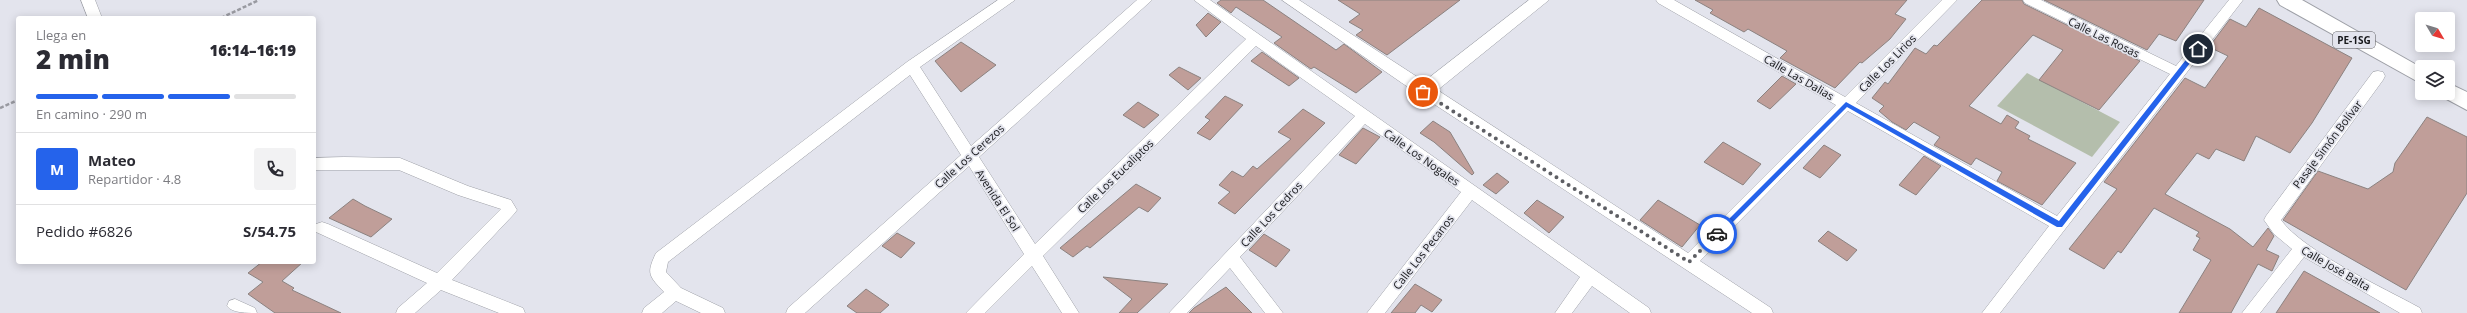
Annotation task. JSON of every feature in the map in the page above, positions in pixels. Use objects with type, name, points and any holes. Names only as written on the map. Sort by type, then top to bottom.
[{"type":"main road","name":"PE-1SG","points":[[2287,0],[2415,73]]},
{"type":"main road","points":[[2455,96],[2467,102]]},
{"type":"street","points":[[88,0],[94,16]]},
{"type":"street","points":[[717,313],[675,293],[658,275],[657,268],[662,258],[912,66],[1008,0]]},
{"type":"street","name":"Calle Los Cerezos","points":[[794,313],[1145,0]]},
{"type":"street","name":"Calle Los Nogales","points":[[1201,0],[1643,313]]},
{"type":"street","points":[[1289,0],[1418,88],[1689,262],[1765,313]]},
{"type":"street","points":[[1418,88],[1520,0]]},
{"type":"street","points":[[1418,88],[1540,0]]},
{"type":"street","name":"Calle Las Dalias","points":[[1663,0],[2060,225]]},
{"type":"street","name":"Calle Los Lirios","points":[[1689,262],[1950,0]]},
{"type":"street","name":"Calle Las Rosas","points":[[2030,0],[2178,73]]},
{"type":"street","points":[[1990,313],[2236,0]]},
{"type":"street","name":"Calle Los Eucaliptos","points":[[974,313],[1255,39]]},
{"type":"street","name":"Avenida El Sol","points":[[912,66],[1071,313]]},
{"type":"street","name":"Pasaje Simón Bolívar","points":[[2277,212],[2378,76]]},
{"type":"street","name":"Calle Los Cedros","points":[[1177,313],[1364,116]]},
{"type":"street","points":[[316,164],[344,162],[370,165],[400,164],[463,191],[506,204],[509,210],[440,282],[404,313]]},
{"type":"street","name":"Calle Los Pecanos","points":[[1375,313],[1470,191]]},
{"type":"street","name":"Calle José Balta","points":[[2277,212],[2272,220],[2274,227],[2302,248],[2414,313]]},
{"type":"street","points":[[322,228],[440,282],[517,313]]},
{"type":"street","points":[[2250,313],[2302,248]]},
{"type":"street","points":[[1230,257],[1275,313]]},
{"type":"street","points":[[1563,313],[1590,276]]},
{"type":"street","points":[[650,313],[675,293]]},
{"type":"path","points":[[225,16],[259,0]]},
{"type":"path","points":[[0,108],[16,101]]},
{"type":"green space","points":[[2027,73],[2120,122],[2092,157],[1997,106]]},
{"type":"building","points":[[1221,0],[1263,0],[1336,50],[1344,44],[1382,72],[1356,93],[1314,67],[1311,69],[1274,43],[1282,37],[1236,7],[1231,13],[1217,3]]},
{"type":"building","points":[[1338,0],[1460,0],[1387,55],[1356,35],[1363,30],[1349,22],[1360,14]]},
{"type":"building","points":[[1695,0],[1907,0],[1895,14],[1906,19],[1890,39],[1862,63],[1860,62],[1835,88],[1780,58],[1787,51],[1748,29],[1744,32],[1710,13],[1713,10]]},
{"type":"building","points":[[1982,0],[2022,0],[2024,4],[2140,61],[2099,110],[2039,80],[2063,50],[2033,35],[1969,106],[2001,124],[2007,115],[2019,122],[2015,128],[2030,136],[2028,139],[2076,163],[2042,205],[1997,181],[2002,172],[1976,158],[1971,165],[1934,145],[1940,137],[1914,122],[1906,130],[1892,122],[1879,111],[1884,106],[1872,98],[1885,82],[1888,84],[1915,48],[1926,54],[1934,45],[1937,46]]},
{"type":"building","points":[[2044,0],[2204,0],[2176,41],[2159,34],[2147,50]]},
{"type":"building","points":[[2259,8],[2352,58],[2312,123],[2290,153],[2256,136],[2244,161],[2216,149],[2209,159],[2197,153],[2165,194],[2230,229],[2253,247],[2268,228],[2274,236],[2266,250],[2279,256],[2272,271],[2258,264],[2231,313],[2179,313],[2211,260],[2193,250],[2200,238],[2196,236],[2199,232],[2154,208],[2121,253],[2118,251],[2104,269],[2069,249],[2117,189],[2104,182],[2185,78],[2205,88],[2228,56],[2209,47],[2230,19],[2246,27]]},
{"type":"building","points":[[1208,13],[1221,22],[1206,37],[1196,25]]},
{"type":"building","points":[[961,42],[996,65],[961,92],[935,61]]},
{"type":"building","points":[[1262,52],[1299,78],[1289,86],[1251,61]]},
{"type":"building","points":[[1179,67],[1201,78],[1188,90],[1169,75]]},
{"type":"building","points":[[1782,76],[1796,84],[1770,109],[1757,101]]},
{"type":"building","points":[[1225,96],[1243,105],[1210,140],[1197,133],[1210,120],[1205,117]]},
{"type":"building","points":[[1138,102],[1159,115],[1144,128],[1123,115]]},
{"type":"building","points":[[1303,109],[1325,123],[1235,214],[1218,203],[1230,192],[1219,185],[1232,171],[1243,177],[1253,166],[1257,169],[1291,139],[1278,132]]},
{"type":"building","points":[[2427,117],[2467,137],[2467,193],[2406,290],[2283,220],[2318,171],[2368,189],[2393,172],[2395,163]]},
{"type":"building","points":[[1433,121],[1450,132],[1474,173],[1472,175],[1434,142],[1420,133]]},
{"type":"building","points":[[1363,128],[1380,137],[1356,164],[1339,155]]},
{"type":"building","points":[[1723,142],[1761,164],[1743,185],[1704,162]]},
{"type":"building","points":[[1824,145],[1841,155],[1820,178],[1803,168]]},
{"type":"building","points":[[1924,156],[1941,166],[1916,195],[1899,185]]},
{"type":"building","points":[[1497,173],[1509,182],[1496,194],[1483,185]]},
{"type":"building","points":[[1136,184],[1161,198],[1148,212],[1139,207],[1090,248],[1087,246],[1073,257],[1060,248]]},
{"type":"building","points":[[353,199],[392,219],[371,237],[329,218]]},
{"type":"building","points":[[1537,200],[1564,217],[1549,233],[1524,213]]},
{"type":"building","points":[[1658,200],[1700,225],[1682,247],[1640,220]]},
{"type":"building","points":[[1828,231],[1857,250],[1847,261],[1818,241]]},
{"type":"building","points":[[897,233],[915,243],[901,258],[882,246]]},
{"type":"building","points":[[1264,234],[1290,250],[1276,267],[1249,250]]},
{"type":"building","points":[[259,264],[301,264],[282,281],[294,288],[292,290],[341,313],[275,313],[248,294],[263,282],[248,273]]},
{"type":"building","points":[[2304,271],[2380,313],[2276,313]]},
{"type":"building","points":[[1103,277],[1168,284],[1137,313],[1119,313],[1132,299]]},
{"type":"building","points":[[1415,284],[1442,300],[1432,312],[1421,305],[1415,313],[1391,313]]},
{"type":"building","points":[[1226,287],[1252,313],[1189,313],[1194,308]]},
{"type":"building","points":[[866,289],[889,305],[880,313],[857,313],[847,306]]},
{"type":"way so far","points":[[1423,92],[1689,262],[1717,234]]},
{"type":"route","points":[[1717,234],[1846,104],[2060,225],[2198,49]]}]
